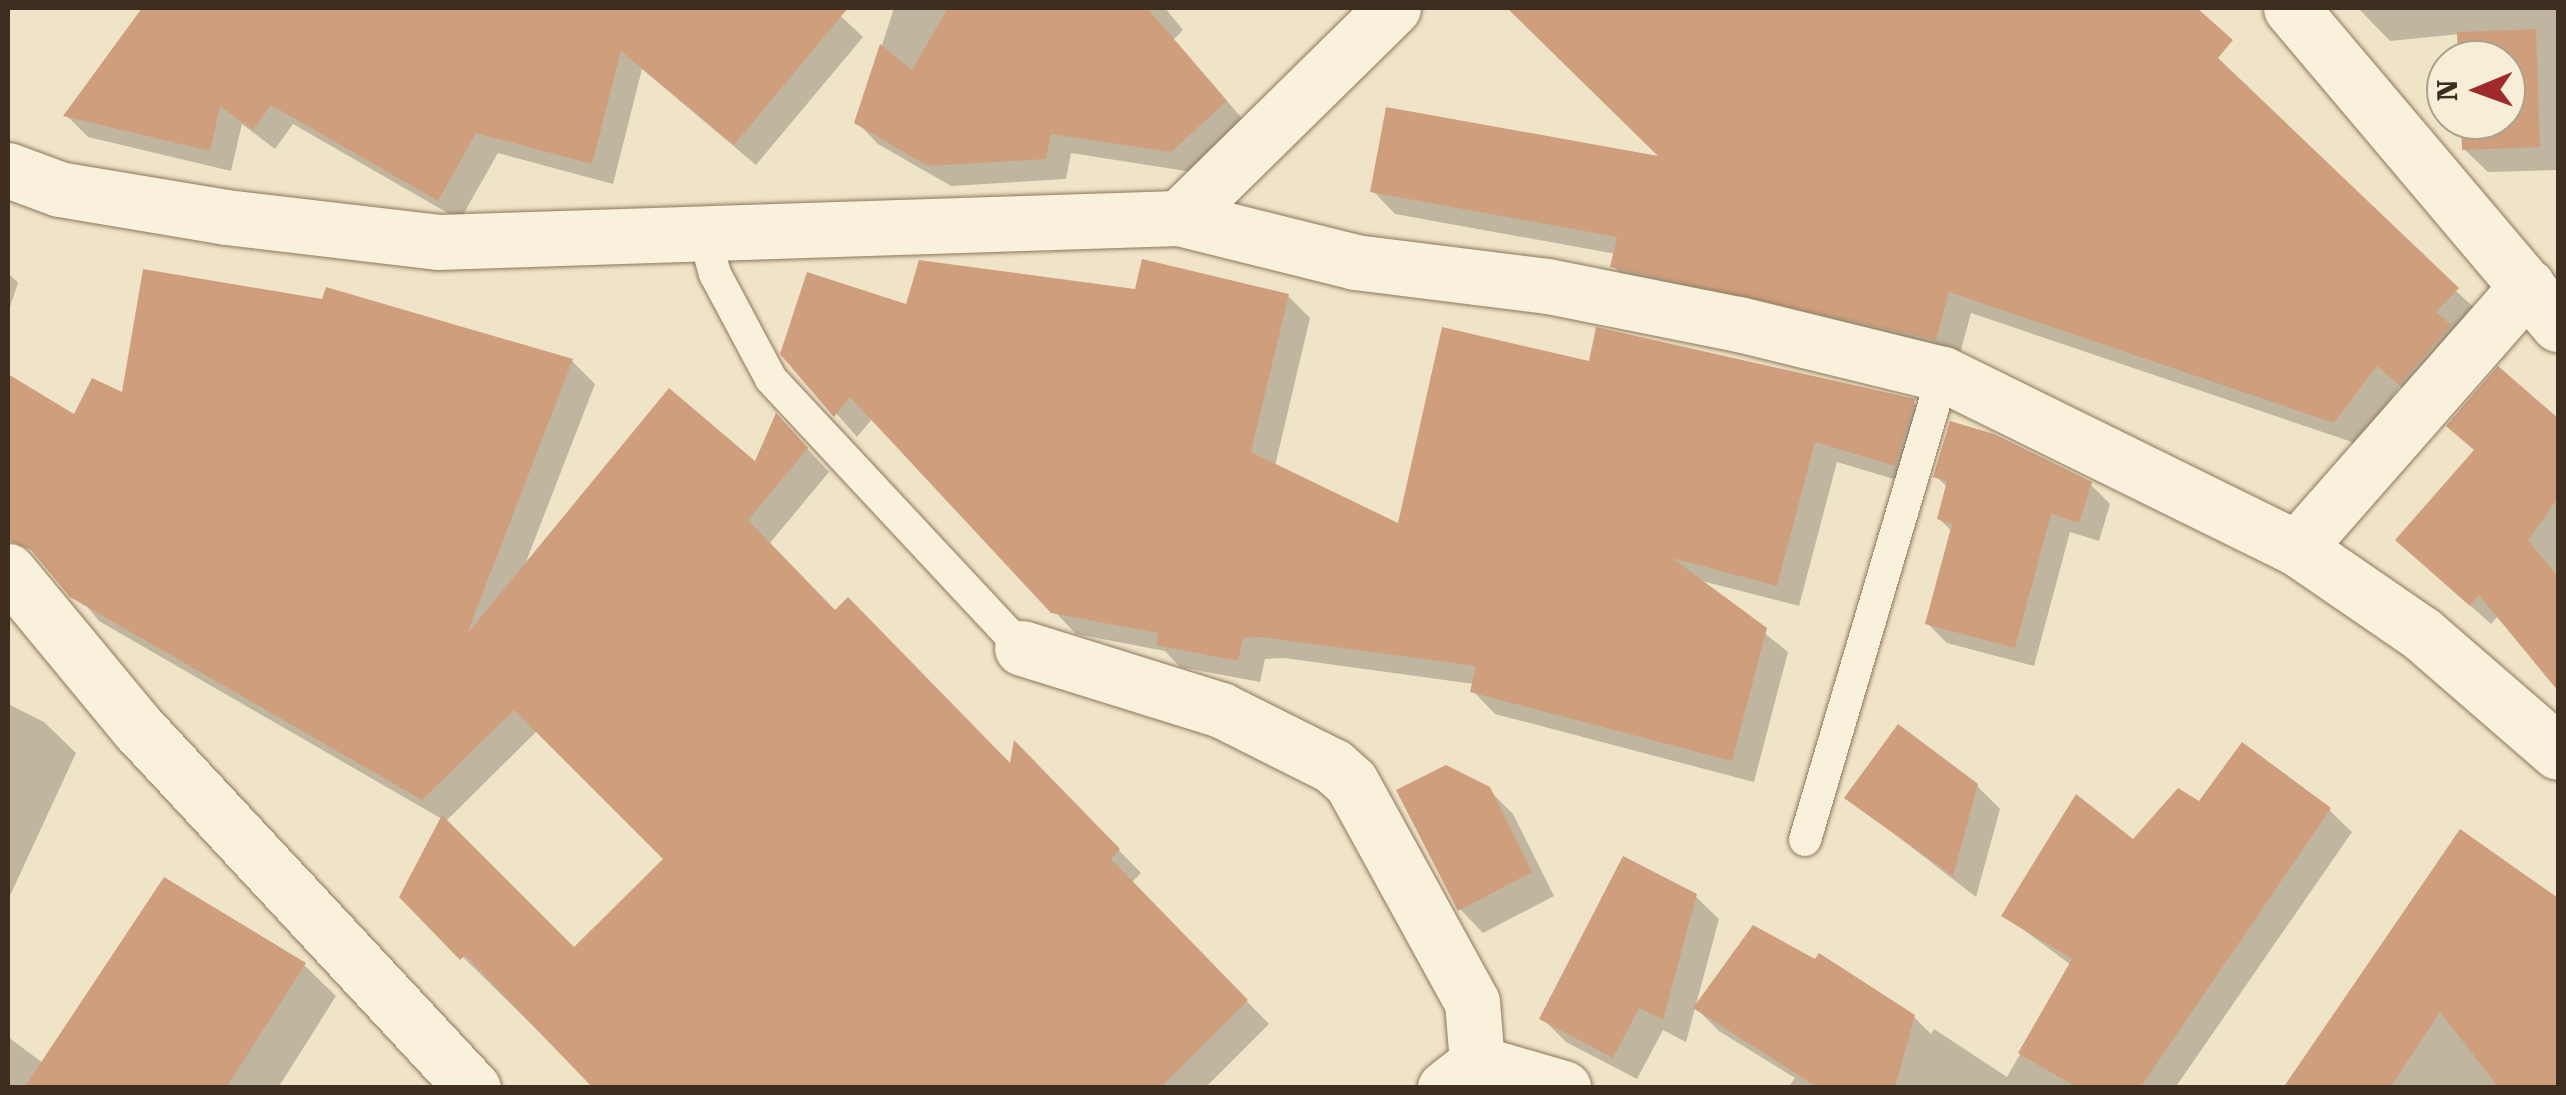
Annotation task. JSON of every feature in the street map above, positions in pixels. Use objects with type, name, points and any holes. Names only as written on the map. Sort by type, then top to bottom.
[{"type":"street","points":[[1179,218],[1393,8]]},
{"type":"street","points":[[2291,8],[2543,305],[2297,548]]},
{"type":"street","points":[[8,170],[59,189],[226,218],[438,242],[1179,218],[1355,262],[1548,286],[1720,320],[1944,374],[2297,548],[2422,634],[2558,752]]},
{"type":"street","points":[[8,571],[138,728],[473,1088]]},
{"type":"street","points":[[1022,648],[1220,710],[1334,766],[1351,782],[1472,1002],[1461,1076],[1563,1088]]},
{"type":"lane","points":[[703,231],[715,274],[771,379],[1022,648]]},
{"type":"lane","points":[[1805,840],[1944,374]]},
{"type":"building","points":[[142,8],[848,8],[734,145],[621,51],[592,164],[476,133],[438,201],[271,105],[253,130],[220,106],[210,151],[63,116]]},
{"type":"building","points":[[948,8],[1147,8],[1227,101],[1171,152],[1051,134],[1046,159],[928,166],[854,123],[880,44],[912,70]]},
{"type":"building","points":[[1507,8],[2197,8],[2233,40],[2218,58],[2459,288],[2436,312],[2451,325],[2399,385],[2377,366],[2334,423],[1949,292],[1936,340],[1610,267],[1617,237],[1370,192],[1386,107],[1658,156]]},
{"type":"building","points":[[2536,29],[2540,147],[2462,150],[2462,140],[2526,140],[2526,40],[2457,40],[2457,32]]},
{"type":"building","points":[[1142,259],[1289,294],[1251,452],[1398,523],[1442,327],[1589,361],[1596,327],[1915,399],[1895,466],[1815,442],[1777,586],[1672,558],[1767,628],[1732,761],[1470,692],[1476,666],[1260,637],[1243,638],[1238,661],[1156,645],[1158,633],[1051,613],[850,397],[834,417],[780,354],[807,272],[906,304],[919,260],[1135,289]]},
{"type":"building","points":[[143,269],[322,299],[326,287],[573,359],[467,634],[669,388],[755,461],[776,413],[808,448],[748,520],[835,610],[848,597],[1010,763],[1014,740],[1120,849],[1111,859],[1248,1000],[1160,1088],[593,1088],[465,955],[460,960],[399,897],[442,815],[574,947],[663,859],[514,710],[422,800],[70,597],[31,550],[8,540],[8,374],[74,414],[92,378],[122,392]]},
{"type":"building","points":[[2498,366],[2558,418],[2558,498],[2528,540],[2558,577],[2558,691],[2479,595],[2470,606],[2395,540],[2474,450],[2446,426]]},
{"type":"building","points":[[1950,421],[1994,434],[2092,482],[2079,523],[2051,514],[2015,648],[1925,624],[1952,524],[1937,519],[1947,481],[1933,477]]},
{"type":"building","points":[[1898,724],[1978,784],[1953,876],[1844,798]]},
{"type":"building","points":[[2242,742],[2331,808],[2140,1088],[2078,1088],[2018,1053],[2072,959],[2001,916],[2076,794],[2133,839],[2178,788],[2199,801]]},
{"type":"building","points":[[1446,765],[1490,787],[1532,872],[1458,911],[1396,790]]},
{"type":"building","points":[[2460,829],[2558,898],[2558,1088],[2499,1088],[2440,1012],[2390,1088],[2283,1088]]},
{"type":"building","points":[[1623,856],[1697,894],[1663,1020],[1639,1008],[1613,1058],[1539,1019]]},
{"type":"building","points":[[164,877],[306,963],[226,1088],[24,1088]]},
{"type":"building","points":[[1753,925],[1815,959],[1819,953],[1915,1015],[1895,1088],[1819,1088],[1693,1008]]}]
